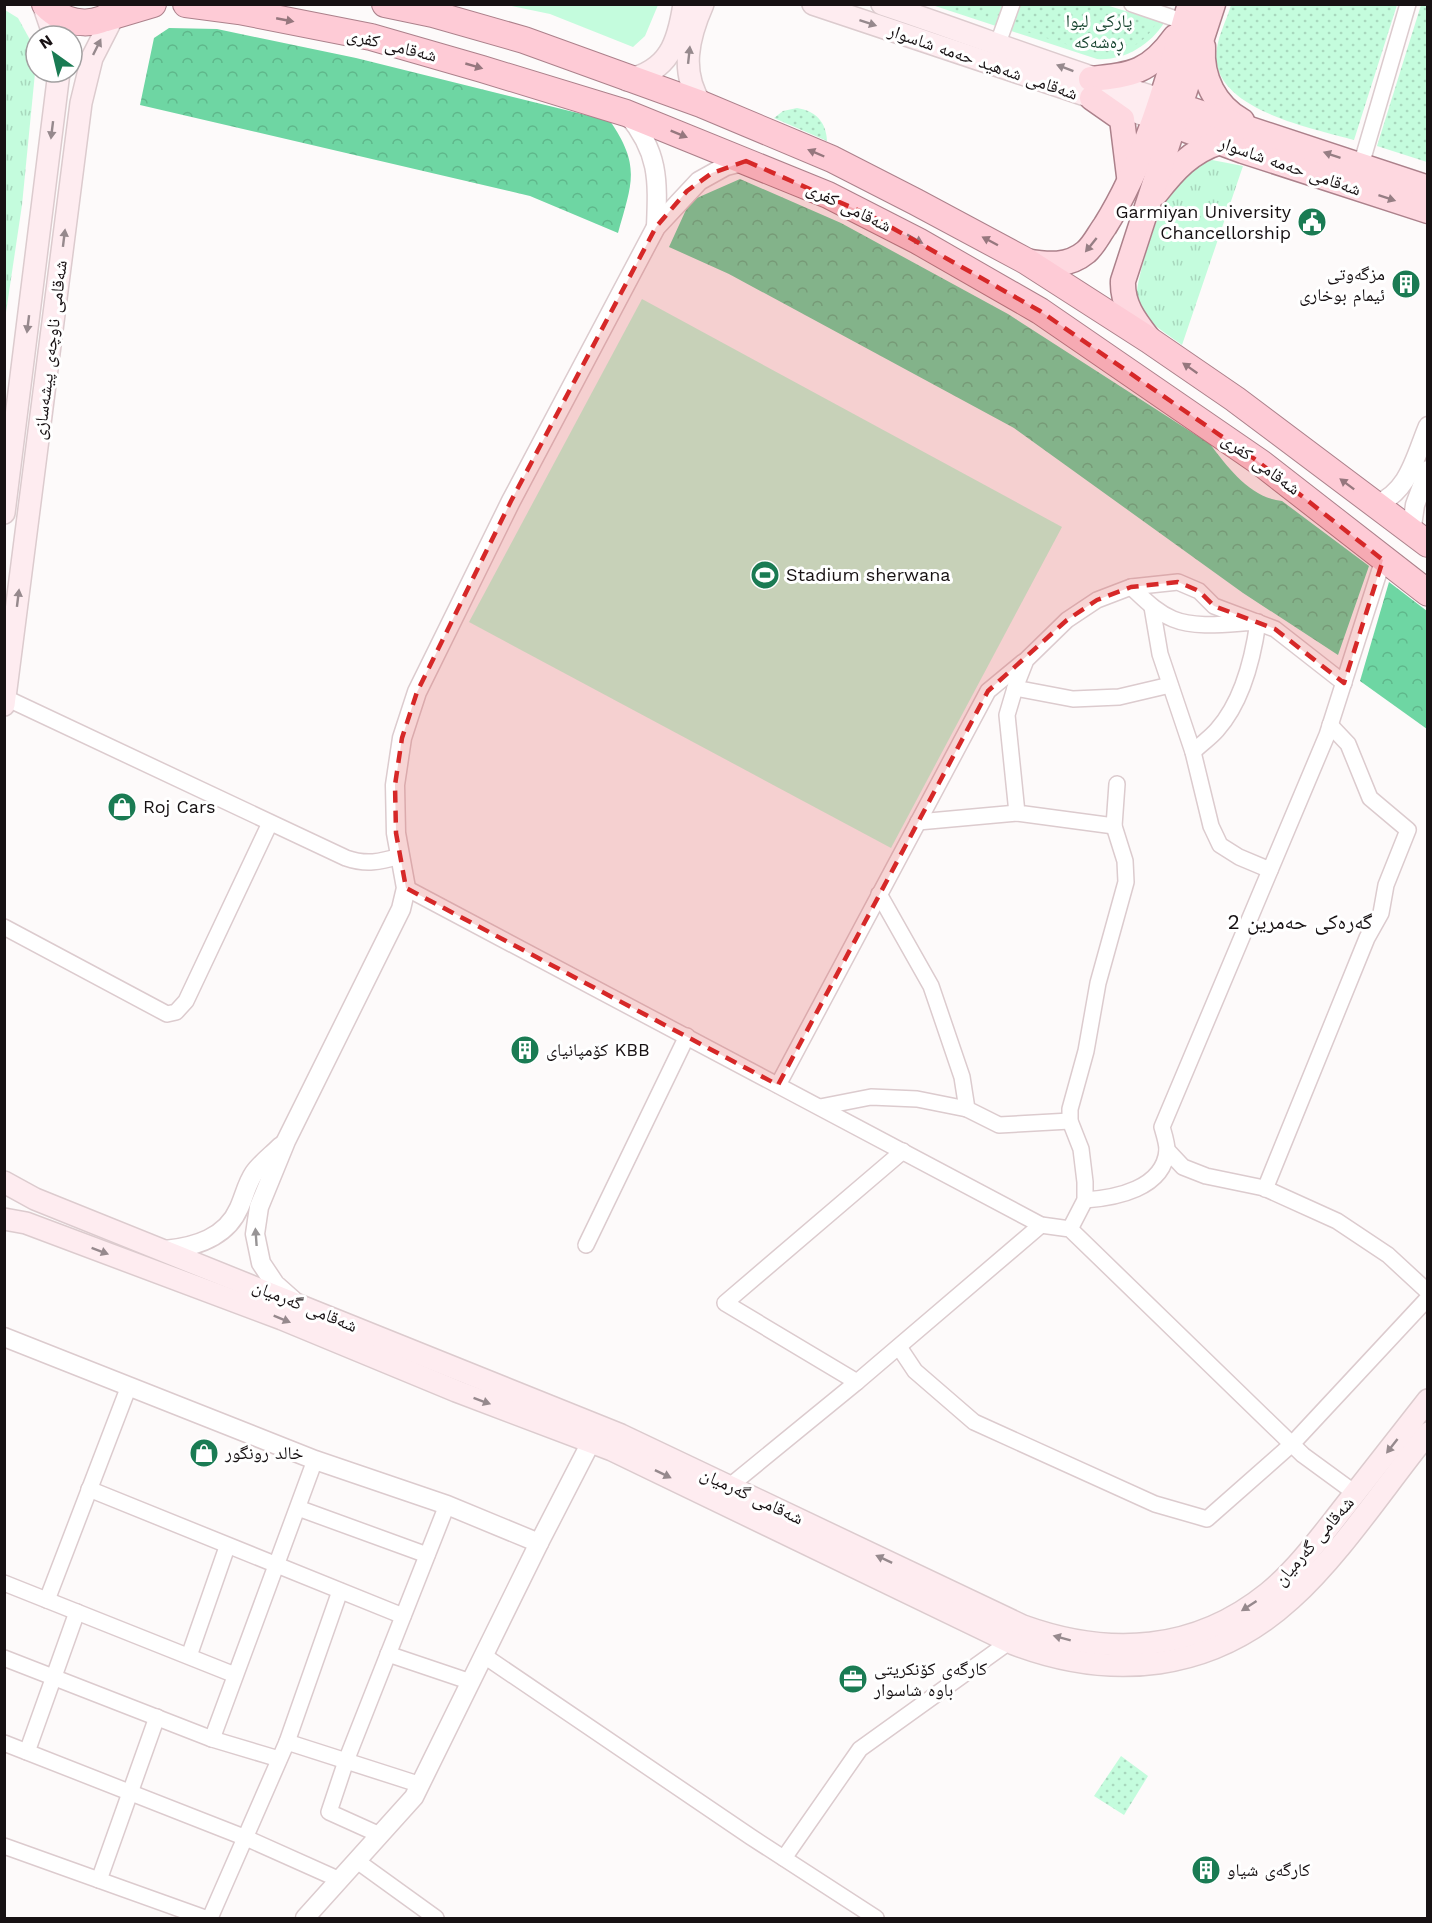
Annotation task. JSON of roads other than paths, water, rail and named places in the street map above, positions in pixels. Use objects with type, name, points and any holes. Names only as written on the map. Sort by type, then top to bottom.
[{"type":"highway","points":[[46,12],[73,22],[93,22],[114,12],[153,4]]},
{"type":"highway","name":"شەقامی کفری","points":[[186,4],[239,11],[371,37],[626,113],[746,161],[871,216],[1040,310],[1307,497],[1383,560],[1428,593]]},
{"type":"highway","name":"شەقامی کفری","points":[[385,4],[433,14],[524,40],[627,80],[701,104],[840,163],[1026,261],[1149,340],[1276,430],[1419,538]]},
{"type":"highway","points":[[1256,460],[1276,430]]},
{"type":"main road","points":[[627,80],[642,77],[663,63],[671,52],[684,4]]},
{"type":"main road","points":[[701,104],[691,85],[688,56],[703,4]]},
{"type":"main road","name":"شەقامی شەهید حەمە شاسوار","points":[[813,4],[1167,112]]},
{"type":"main road","name":"شەقامی شەهید حەمە شاسوار","points":[[882,4],[998,43],[1092,88]]},
{"type":"main road","points":[[1129,180],[1122,119],[1092,88],[1140,71],[1163,53],[1193,20],[1213,4]]},
{"type":"main road","name":"شەقامی ناوچەی پیشەسازی","points":[[5,700],[81,103],[92,58],[114,12]]},
{"type":"main road","points":[[1149,340],[1130,314],[1122,291],[1123,281],[1149,202],[1167,112],[1193,20]]},
{"type":"main road","points":[[1193,20],[1212,91],[1227,110],[1257,129]]},
{"type":"main road","name":"شەقامی ناوچەی پیشەسازی","points":[[4,513],[58,84]]},
{"type":"main road","points":[[1026,261],[1050,266],[1073,260],[1087,251],[1114,211],[1167,112]]},
{"type":"main road","name":"شەقامی حەمە شاسوار","points":[[1167,112],[1257,129],[1428,188]]},
{"type":"main road","name":"شەقامی حەمە شاسوار","points":[[1167,112],[1220,142],[1428,211]]},
{"type":"main road","points":[[1149,202],[1184,161],[1202,149],[1220,142]]},
{"type":"main road","name":"شەقامی گەرمیان","points":[[4,1182],[35,1199],[296,1302],[621,1435],[731,1485],[1023,1626],[1077,1642],[1125,1647],[1155,1643],[1193,1632],[1248,1607],[1288,1574],[1428,1400]]},
{"type":"main road","points":[[61,1236],[70,1212]]},
{"type":"main road","name":"شەقامی گەرمیان","points":[[4,1219],[26,1223],[282,1319],[439,1384],[591,1442],[646,1466],[1009,1642],[1061,1659],[1122,1666],[1173,1661],[1227,1643],[1259,1624],[1299,1592],[1428,1433]]},
{"type":"main road","points":[[439,1384],[448,1364]]},
{"type":"street","points":[[998,43],[1012,4]]},
{"type":"street","points":[[1132,4],[1193,20]]},
{"type":"street","points":[[1361,165],[1408,4]]},
{"type":"street","points":[[626,113],[642,133],[655,165],[656,227]]},
{"type":"street","points":[[296,1302],[275,1284],[258,1255],[255,1234],[259,1207],[286,1141],[396,922],[406,888],[394,809],[397,761],[408,715],[417,692],[511,501],[656,227],[699,181],[726,166],[746,161]]},
{"type":"street","points":[[1419,538],[1417,496],[1428,426]]},
{"type":"street","points":[[1417,496],[1428,470]]},
{"type":"street","points":[[1375,505],[1390,498],[1417,496]]},
{"type":"street","points":[[1085,1200],[1113,1198],[1146,1184],[1162,1167],[1167,1150],[1162,1126],[1330,725],[1383,560]]},
{"type":"street","points":[[778,1085],[988,691],[1026,660],[1067,620],[1089,605],[1131,587],[1178,582],[1199,591],[1214,606],[1275,629],[1344,683]]},
{"type":"street","points":[[1131,587],[1152,607],[1174,619],[1203,623],[1258,622]]},
{"type":"street","points":[[1152,607],[1160,654],[1193,752],[1211,826],[1220,845],[1239,857],[1270,870]]},
{"type":"street","points":[[1193,752],[1218,729],[1234,702],[1254,651],[1258,622]]},
{"type":"street","points":[[1017,813],[1007,715],[1026,660]]},
{"type":"street","points":[[1015,688],[1073,699],[1119,697],[1170,685]]},
{"type":"street","points":[[5,700],[330,852],[361,863],[377,863],[400,856]]},
{"type":"street","points":[[1265,1189],[1367,938],[1381,913],[1386,885],[1408,830],[1370,798],[1348,744],[1330,725]]},
{"type":"street","points":[[1070,1229],[1085,1200],[1081,1149],[1070,1121],[1070,1109],[1086,1051],[1098,983],[1121,908],[1126,882],[1125,861],[1114,826],[1117,784]]},
{"type":"street","points":[[918,822],[1017,813],[1114,826]]},
{"type":"street","points":[[4,927],[167,1014],[176,1012],[186,1001],[270,823]]},
{"type":"street","points":[[406,888],[1041,1225],[1070,1229],[1292,1444],[1355,1493]]},
{"type":"street","points":[[879,894],[931,986],[962,1077],[967,1109]]},
{"type":"street","points":[[585,1245],[687,1036]]},
{"type":"street","points":[[820,1107],[871,1097],[916,1099],[967,1109],[999,1125],[1070,1121]]},
{"type":"street","points":[[165,1250],[198,1244],[217,1234],[230,1223],[238,1211],[254,1173],[286,1141]]},
{"type":"street","points":[[1167,1150],[1183,1167],[1206,1176],[1265,1189],[1337,1221],[1388,1255],[1428,1292]]},
{"type":"street","points":[[857,1382],[725,1302],[903,1151]]},
{"type":"street","points":[[731,1485],[899,1347],[1041,1225]]},
{"type":"street","points":[[899,1347],[915,1371],[974,1422],[1155,1504],[1207,1519],[1292,1444],[1428,1298]]},
{"type":"street","points":[[4,1337],[315,1460],[447,1505],[539,1543]]},
{"type":"street","points":[[47,1600],[129,1386]]},
{"type":"street","points":[[305,1918],[414,1797],[591,1442]]},
{"type":"street","points":[[212,1738],[315,1460]]},
{"type":"street","points":[[89,1490],[276,1567],[403,1616]]},
{"type":"street","points":[[380,1835],[329,1812],[346,1761],[447,1505]]},
{"type":"street","points":[[298,1508],[427,1555]]},
{"type":"street","points":[[189,1656],[227,1546]]},
{"type":"street","points":[[4,1583],[235,1674]]},
{"type":"street","points":[[210,1918],[287,1742],[340,1592]]},
{"type":"street","points":[[27,1752],[77,1612]]},
{"type":"street","points":[[784,1858],[860,1749],[1009,1642]]},
{"type":"street","points":[[388,1654],[471,1682]]},
{"type":"street","points":[[483,1655],[876,1918]]},
{"type":"street","points":[[4,1658],[212,1738],[279,1759]]},
{"type":"street","points":[[99,1880],[157,1717]]},
{"type":"street","points":[[287,1742],[421,1785]]},
{"type":"street","points":[[4,1743],[246,1838],[340,1880]]},
{"type":"street","points":[[4,1846],[205,1918]]},
{"type":"street","points":[[357,1861],[436,1918]]},
{"type":"place","name":"Garmiyan University Chancellorship","points":[[1312,222]]},
{"type":"place","name":"مزگەوتی ئیمام بوخاری","points":[[1406,284]]},
{"type":"place","name":"Stadium sherwana","points":[[765,575]]},
{"type":"place","name":"Roj Cars","points":[[122,807]]},
{"type":"place","name":"کۆمپانیای KBB","points":[[525,1050]]},
{"type":"place","name":"خالد رونگور","points":[[204,1453]]},
{"type":"place","name":"کارگەی کۆنکریتی باوە شاسوار","points":[[853,1679]]},
{"type":"place","name":"کارگەی شیاو","points":[[1206,1870]]},
{"type":"district","name":"گەرەکی حەمرین 2","points":[[1300,922]]},
{"type":"park label","name":"پارکی لیوا ڕەشەکە","points":[[1099,31]]}]
